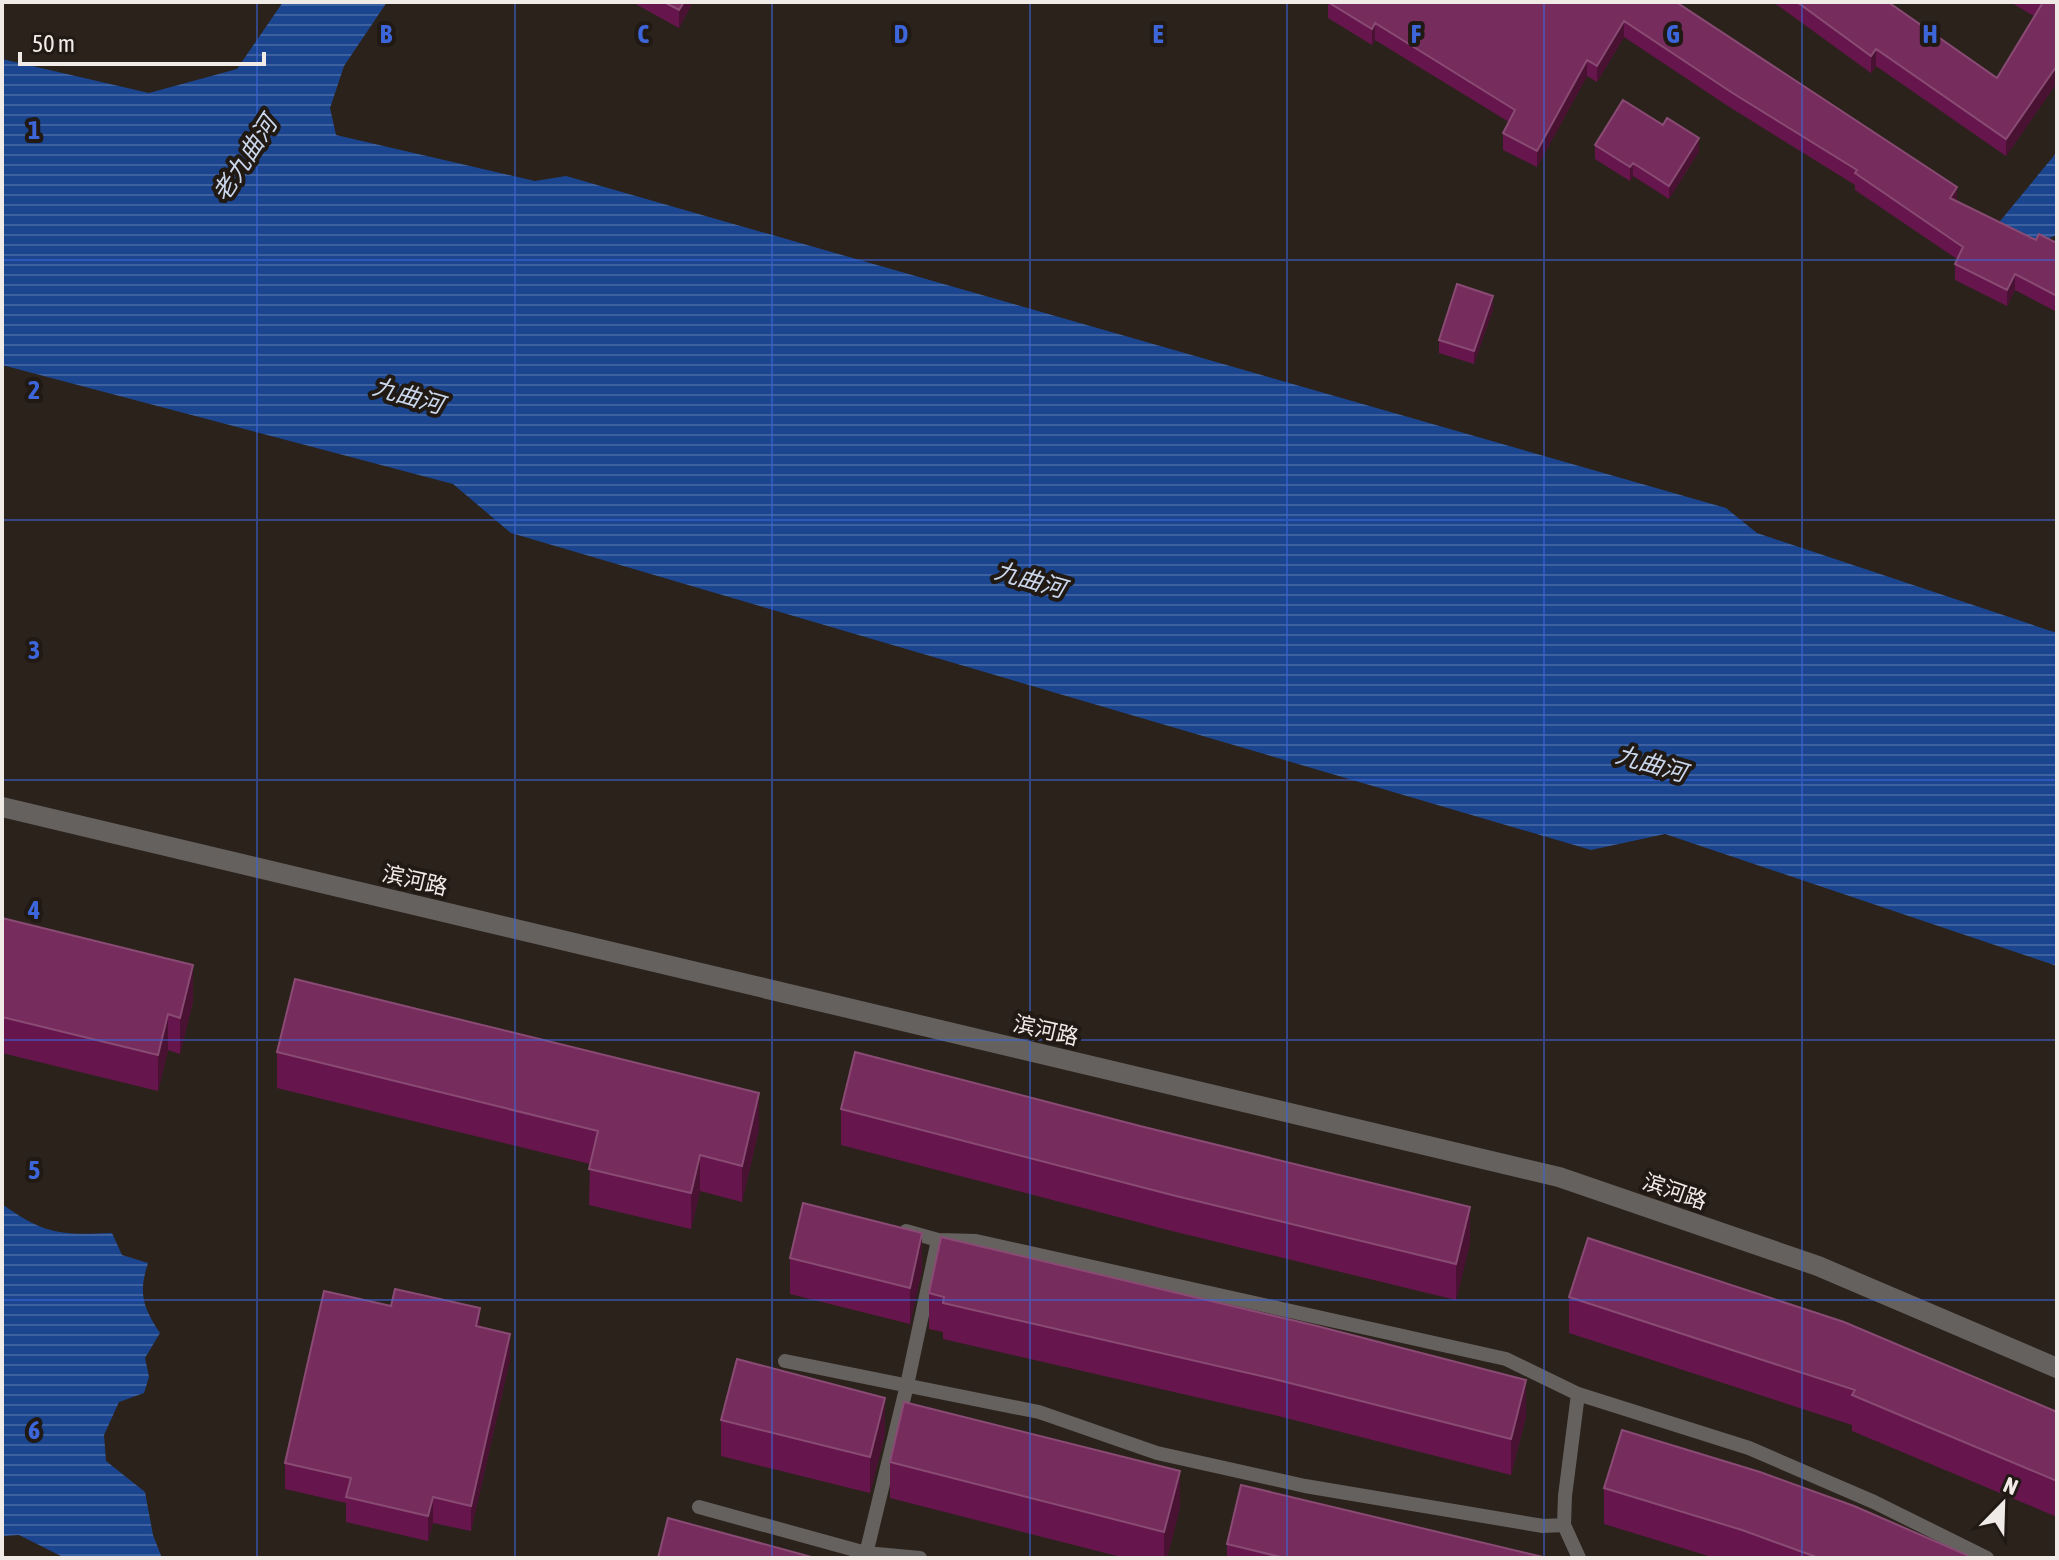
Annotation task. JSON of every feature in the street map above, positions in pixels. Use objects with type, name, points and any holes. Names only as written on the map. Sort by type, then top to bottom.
[{"type":"street","name":"滨河路","points":[[2,807],[1559,1177],[1818,1266],[2057,1368]]},
{"type":"lane","points":[[893,1227],[938,1240],[976,1241],[1506,1359],[1578,1394],[1749,1448],[1874,1502],[1987,1558]]},
{"type":"lane","points":[[866,1556],[938,1240]]},
{"type":"lane","points":[[785,1361],[1039,1412],[1157,1453],[1305,1486],[1543,1526],[1564,1525]]},
{"type":"lane","points":[[1578,1394],[1564,1525],[1579,1558]]},
{"type":"lane","points":[[699,1507],[866,1556],[920,1558]]},
{"type":"water","points":[[283,2],[387,2],[344,66],[330,108],[336,135],[535,181],[566,176],[1726,508],[1757,533],[2057,633],[2057,966],[1665,834],[1591,850],[511,533],[453,484],[2,365],[2,59],[149,93],[237,69]]},
{"type":"water","points":[[2057,152],[2057,235],[2028,247],[1996,226]]},
{"type":"water","points":[[2,1204],[30,1222],[54,1231],[112,1233],[122,1255],[148,1263],[143,1283],[144,1300],[160,1333],[145,1358],[149,1377],[144,1393],[119,1402],[104,1435],[106,1461],[145,1492],[153,1535],[162,1558],[65,1558],[19,1535],[2,1536]]},
{"type":"building","points":[[664,2],[684,2],[679,10]]},
{"type":"building","points":[[1328,2],[1676,2],[1957,187],[1950,198],[2036,240],[2039,234],[2057,243],[2057,296],[2015,274],[2007,290],[1955,264],[1963,247],[1855,173],[1857,170],[1624,21],[1597,66],[1587,60],[1537,151],[1503,133],[1515,110],[1375,23],[1372,29]]},
{"type":"building","points":[[1797,2],[1888,2],[1997,78],[2042,4],[2039,2],[2057,2],[2057,68],[2006,139],[1876,49],[1871,56]]},
{"type":"building","points":[[1623,100],[1663,125],[1667,118],[1699,138],[1669,186],[1633,163],[1630,167],[1595,145]]},
{"type":"building","points":[[1457,284],[1493,296],[1474,351],[1439,340]]},
{"type":"building","points":[[2,918],[193,965],[180,1018],[168,1014],[158,1055],[2,1017]]},
{"type":"building","points":[[295,979],[759,1093],[742,1166],[700,1155],[691,1193],[589,1169],[598,1131],[277,1052]]},
{"type":"building","points":[[855,1052],[1470,1207],[1456,1264],[1172,1195],[841,1109]]},
{"type":"building","points":[[803,1203],[922,1233],[910,1288],[790,1258]]},
{"type":"building","points":[[941,1237],[1317,1326],[1526,1380],[1511,1439],[1274,1379],[943,1303],[944,1297],[929,1293]]},
{"type":"building","points":[[1588,1238],[1844,1322],[2057,1412],[2057,1481],[1852,1395],[1855,1390],[1569,1297]]},
{"type":"building","points":[[395,1289],[480,1308],[476,1326],[510,1334],[471,1506],[433,1497],[428,1516],[346,1497],[351,1478],[285,1463],[324,1291],[391,1306]]},
{"type":"building","points":[[737,1359],[885,1398],[870,1457],[721,1420]]},
{"type":"building","points":[[904,1402],[1180,1471],[1164,1532],[890,1462]]},
{"type":"building","points":[[1622,1430],[1760,1472],[1854,1506],[1967,1555],[1966,1558],[1819,1558],[1742,1530],[1604,1488]]},
{"type":"building","points":[[1241,1485],[1547,1558],[1285,1558],[1227,1544]]},
{"type":"building","points":[[668,1518],[815,1558],[658,1558]]},
{"type":"water label","name":"老九曲河","points":[[245,159]]},
{"type":"water label","name":"九曲河","points":[[408,396]]},
{"type":"water label","name":"九曲河","points":[[1030,580]]},
{"type":"water label","name":"九曲河","points":[[1651,764]]}]
